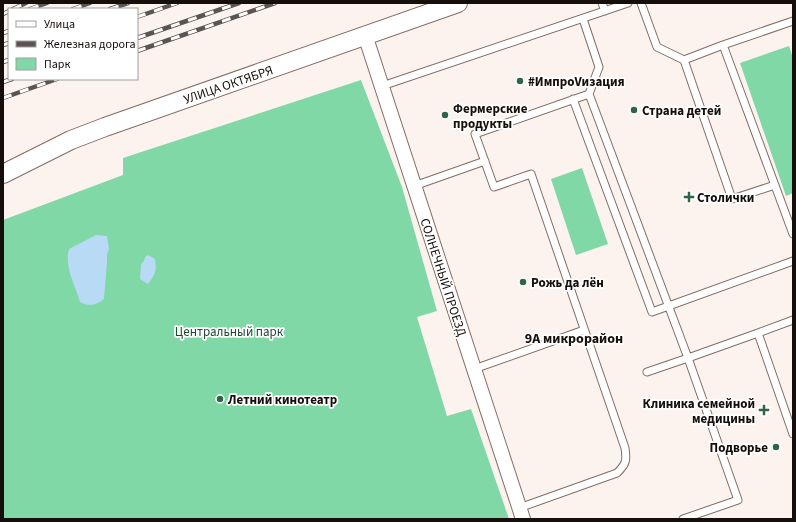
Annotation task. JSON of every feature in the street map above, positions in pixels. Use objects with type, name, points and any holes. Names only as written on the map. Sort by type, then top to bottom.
[{"type":"street","name":"УЛИЦА ОКТЯБРЯ","points":[[3,174],[49,150],[98,130],[458,3]]},
{"type":"street","name":"СОЛНЕЧНЫЙ ПРОЕЗД","points":[[365,36],[521,514]]},
{"type":"lane","points":[[602,3],[605,11]]},
{"type":"lane","points":[[382,86],[628,3]]},
{"type":"lane","points":[[641,3],[657,47],[684,60],[732,199],[775,185]]},
{"type":"lane","points":[[583,18],[599,67],[589,94],[669,306],[738,500],[682,519]]},
{"type":"lane","points":[[684,60],[793,21]]},
{"type":"lane","points":[[723,45],[793,234]]},
{"type":"lane","points":[[521,514],[617,473],[624,466],[626,458],[624,448],[531,174],[494,187],[475,134],[589,94]]},
{"type":"lane","points":[[573,99],[652,312],[793,261]]},
{"type":"lane","points":[[414,186],[485,161]]},
{"type":"lane","points":[[647,372],[793,320]]},
{"type":"lane","points":[[474,369],[584,330]]},
{"type":"lane","points":[[758,333],[793,434]]},
{"type":"green space","points":[[789,46],[793,58],[793,193],[786,196],[740,63]]},
{"type":"green space","name":"Центральный парк","points":[[361,80],[402,187],[437,311],[417,317],[447,416],[471,409],[509,519],[3,519],[3,220],[123,175],[123,158]]},
{"type":"green space","points":[[582,168],[608,244],[576,255],[551,179]]},
{"type":"water","points":[[96,235],[107,236],[109,249],[107,254],[104,299],[99,303],[90,305],[80,302],[69,269],[68,256],[69,249]]},
{"type":"water","points":[[148,255],[155,259],[156,270],[148,284],[140,279],[141,264]]},
{"type":"railway","points":[[15,8],[26,3]]},
{"type":"railway","points":[[33,8],[47,3]]},
{"type":"railway","points":[[76,8],[90,3]]},
{"type":"railway","points":[[113,8],[128,3]]},
{"type":"railway","points":[[138,17],[177,3]]},
{"type":"railway","points":[[138,38],[239,3]]},
{"type":"railway","points":[[138,51],[275,3]]},
{"type":"railway","points":[[3,14],[8,12]]},
{"type":"railway","points":[[3,33],[8,31]]},
{"type":"railway","points":[[3,45],[8,43]]},
{"type":"railway","points":[[3,62],[8,60]]},
{"type":"railway","points":[[3,82],[9,80]]},
{"type":"railway","points":[[3,98],[54,80]]},
{"type":"place","name":"#ИмпроVизация","points":[[520,81]]},
{"type":"place","name":"Страна детей","points":[[634,110]]},
{"type":"place","name":"Фермерские продукты","points":[[445,115]]},
{"type":"place","name":"Столички","points":[[689,197]]},
{"type":"place","name":"Рожь да лён","points":[[523,282]]},
{"type":"place","name":"Летний кинотеатр","points":[[220,399]]},
{"type":"place","name":"Клиника семейной медицины","points":[[764,410]]},
{"type":"place","name":"Подворье","points":[[776,447]]},
{"type":"district","name":"9А микрорайон","points":[[574,338]]}]
